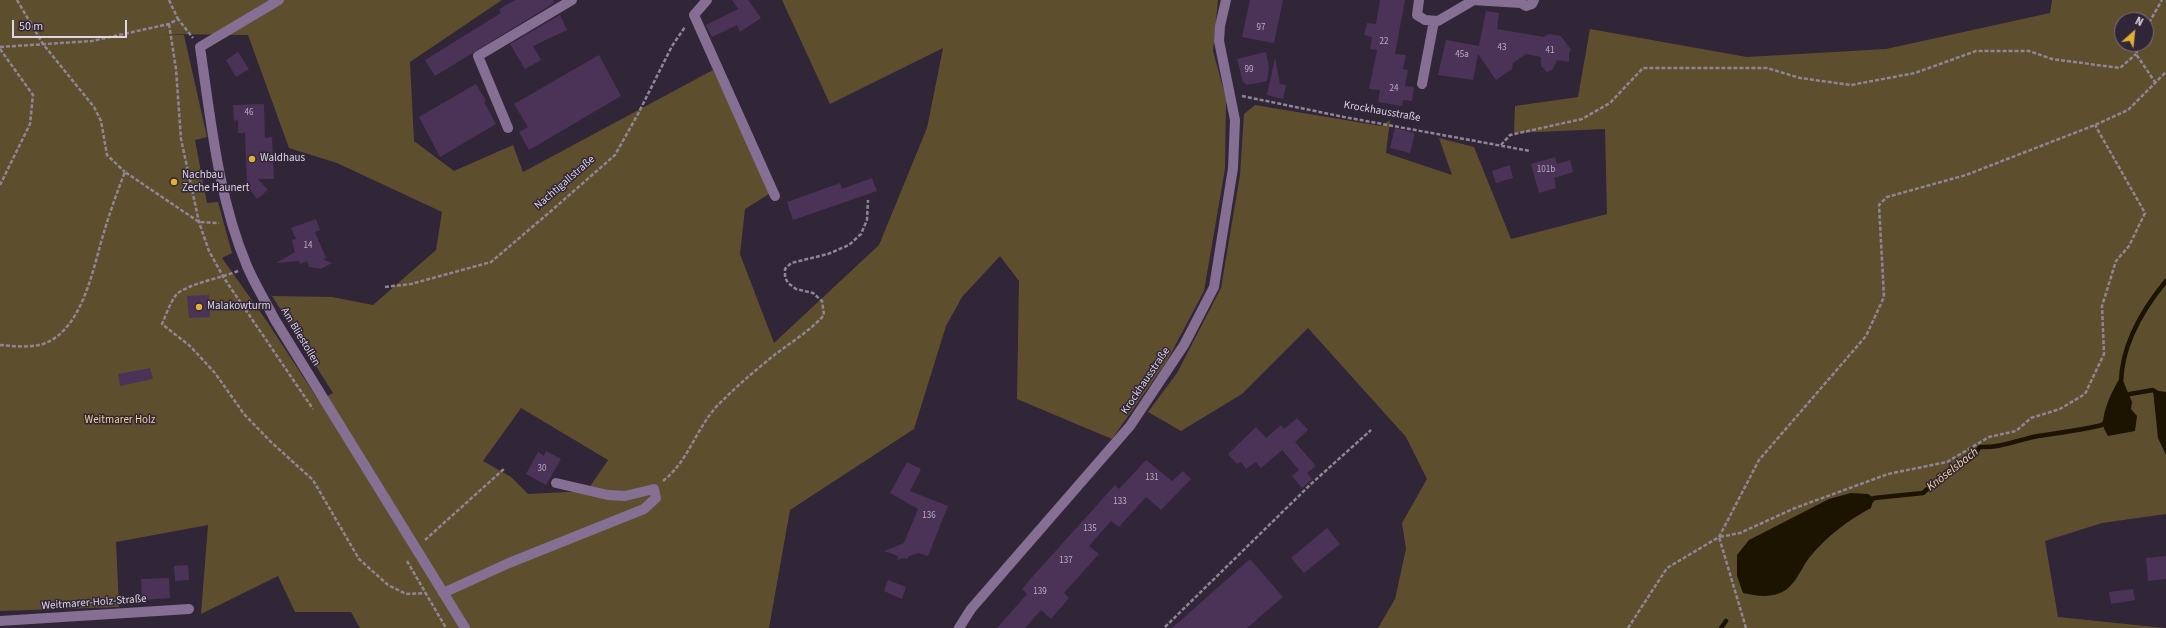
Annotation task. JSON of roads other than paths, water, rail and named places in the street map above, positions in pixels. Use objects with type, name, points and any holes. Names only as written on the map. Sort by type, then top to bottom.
[{"type":"street","name":"Am Bliestollen","points":[[279,0],[200,47],[218,168],[232,223],[247,267],[275,320],[465,628]]},
{"type":"street","points":[[508,128],[478,56],[572,0]]},
{"type":"street","points":[[707,0],[694,15],[775,196]]},
{"type":"street","name":"Krockhausstraße","points":[[959,628],[971,609],[1130,426],[1184,345],[1214,286],[1232,168],[1235,120],[1231,93],[1219,41],[1220,26],[1226,0]]},
{"type":"street","points":[[1419,0],[1417,15],[1425,20],[1434,21],[1438,21],[1473,0],[1521,1],[1529,6],[1534,0]]},
{"type":"street","points":[[1422,84],[1434,21]]},
{"type":"street","points":[[443,593],[509,563],[644,509],[656,498],[654,489],[626,496],[614,495],[556,483]]},
{"type":"street","name":"Weitmarer-Holz-Straße","points":[[0,621],[189,609]]},
{"type":"waterway","name":"Knöselsbach","points":[[2121,382],[2125,354],[2135,328],[2149,303],[2166,281]]},
{"type":"waterway","points":[[2126,396],[2153,390],[2166,399]]},
{"type":"waterway","name":"Knöselsbach","points":[[1870,502],[1874,498],[1923,493],[1951,468],[1970,459],[1980,447],[2002,445],[2038,436],[2094,427],[2102,425],[2106,421]]},
{"type":"waterway","name":"Knöselsbach","points":[[1721,628],[1726,621]]},
{"type":"place","name":"Waldhaus","points":[[252,159]]},
{"type":"place","name":"Nachbau Zeche Haunert","points":[[174,182]]},
{"type":"place","name":"Malakowturm","points":[[199,307]]},
{"type":"park label","name":"Weitmarer Holz","points":[[120,421]]}]
